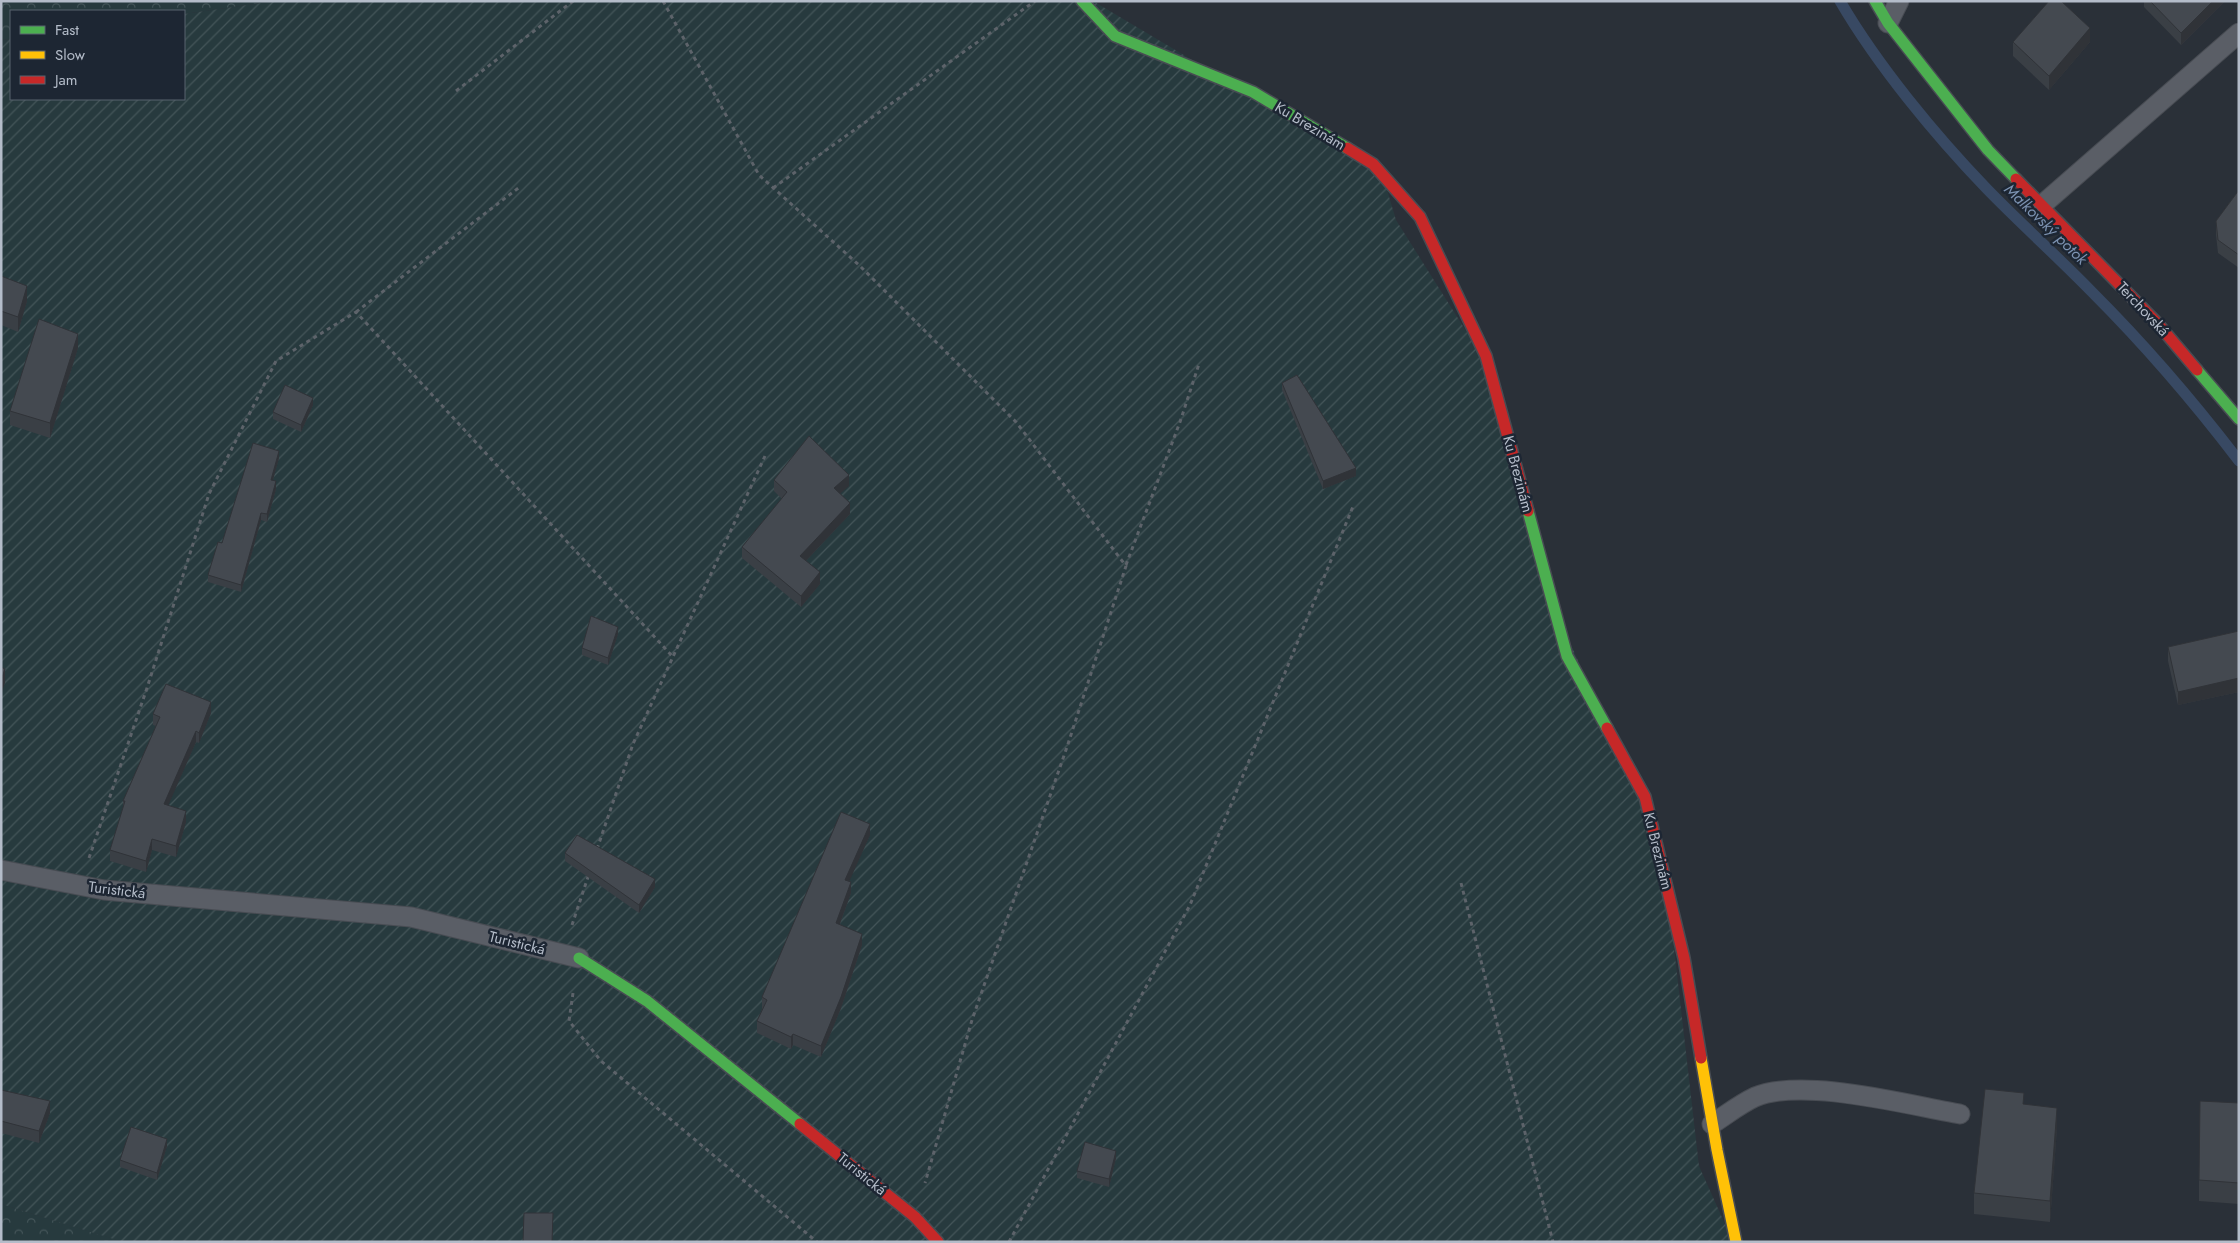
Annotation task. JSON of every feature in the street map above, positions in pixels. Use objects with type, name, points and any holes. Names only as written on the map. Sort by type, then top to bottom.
[{"type":"street","name":"Ku Brezinám","points":[[1082,1],[1115,36],[1254,92],[1373,164],[1420,216],[1486,356],[1567,656],[1645,797],[1684,958],[1712,1124],[1736,1242]]},
{"type":"street","name":"Terchovská","points":[[1875,1],[1888,23],[1988,150],[2158,324],[2239,419]]},
{"type":"street","name":"Turistická","points":[[570,956],[648,1001],[915,1217],[938,1242]]},
{"type":"lane","points":[[1888,23],[1899,1]]},
{"type":"lane","points":[[2042,206],[2239,33]]},
{"type":"lane","name":"Turistická","points":[[1,870],[104,890],[411,917],[570,956]]},
{"type":"lane","points":[[1712,1124],[1755,1097],[1790,1090],[1842,1092],[1960,1114]]},
{"type":"path","points":[[456,91],[573,1]]},
{"type":"path","points":[[663,1],[760,176],[860,266],[1016,422],[1126,566]]},
{"type":"path","points":[[773,188],[1035,1]]},
{"type":"path","points":[[80,885],[147,688],[209,494],[276,361],[356,312],[520,186]]},
{"type":"path","points":[[356,312],[673,657]]},
{"type":"path","points":[[915,1217],[972,1020],[1067,747],[1126,566],[1180,422],[1199,364]]},
{"type":"path","points":[[596,854],[633,744],[765,456]]},
{"type":"path","points":[[1009,1242],[1190,905],[1354,504]]},
{"type":"path","points":[[590,872],[570,956],[569,1022],[601,1061],[816,1242]]},
{"type":"path","points":[[1461,883],[1553,1242]]},
{"type":"green space","points":[[1,1],[275,1],[185,14],[185,10],[10,10],[10,39],[1,40]]},
{"type":"green space","points":[[275,1],[1093,1],[1382,173],[1396,220],[1485,361],[1569,640],[1663,852],[1699,1166],[1733,1242],[123,1242],[1,1204],[1,40],[10,39],[10,100],[185,100],[185,14]]},
{"type":"green space","points":[[1,1204],[124,1242],[1,1242]]},
{"type":"building","points":[[2049,1],[2061,1],[2090,28],[2049,76],[2013,42]]},
{"type":"building","points":[[2150,1],[2213,1],[2181,33]]},
{"type":"building","points":[[2239,190],[2239,255],[2218,240],[2216,221]]},
{"type":"building","points":[[1,276],[27,286],[18,317],[1,311]]},
{"type":"building","points":[[39,319],[78,334],[50,423],[10,411]]},
{"type":"building","points":[[1297,375],[1356,468],[1323,481],[1282,383]]},
{"type":"building","points":[[285,385],[313,398],[301,425],[273,412]]},
{"type":"building","points":[[809,436],[849,475],[834,488],[850,503],[800,556],[820,572],[801,596],[742,547],[787,492],[774,480]]},
{"type":"building","points":[[253,443],[279,451],[271,480],[276,481],[267,514],[261,513],[241,585],[208,575],[218,542],[222,543]]},
{"type":"building","points":[[591,616],[618,627],[608,658],[582,648]]},
{"type":"building","points":[[2239,631],[2239,678],[2178,692],[2168,647]]},
{"type":"building","points":[[1,667],[5,669],[1,680]]},
{"type":"building","points":[[166,684],[211,702],[199,733],[196,731],[164,804],[186,811],[176,846],[152,839],[146,861],[110,850],[125,801],[123,801],[160,717],[153,714]]},
{"type":"building","points":[[841,812],[870,824],[845,880],[851,882],[836,923],[862,934],[841,997],[821,1046],[793,1034],[791,1037],[757,1021],[767,1000],[762,997]]},
{"type":"building","points":[[577,835],[655,879],[639,905],[565,853]]},
{"type":"building","points":[[1985,1089],[2024,1093],[2023,1104],[2057,1108],[2050,1201],[1974,1193]]},
{"type":"building","points":[[1,1090],[50,1101],[39,1131],[1,1121]]},
{"type":"building","points":[[2200,1101],[2239,1103],[2239,1183],[2199,1180]]},
{"type":"building","points":[[131,1127],[167,1139],[157,1173],[120,1160]]},
{"type":"building","points":[[1085,1142],[1116,1151],[1109,1179],[1077,1171]]},
{"type":"building","points":[[524,1213],[553,1213],[552,1242],[523,1242]]},
{"type":"waterway","name":"Malkovský potok","points":[[1840,1],[1855,26],[1890,75],[1947,146],[1987,189],[2131,332],[2187,396],[2239,461]]},
{"type":"traffic: fast","points":[[1082,1],[1115,36],[1253,92],[1347,148]]},
{"type":"traffic: fast","points":[[1875,1],[1888,23],[1988,150],[2016,179]]},
{"type":"traffic: fast","points":[[2197,370],[2239,419]]},
{"type":"traffic: fast","points":[[1528,511],[1567,656],[1607,728]]},
{"type":"traffic: fast","points":[[579,958],[647,1001],[800,1124]]},
{"type":"traffic: slow","points":[[1701,1058],[1736,1242]]},
{"type":"traffic: jam","points":[[1347,148],[1373,164],[1420,217],[1486,356],[1528,511]]},
{"type":"traffic: jam","points":[[2016,179],[2158,324],[2197,370]]},
{"type":"traffic: jam","points":[[1607,728],[1645,797],[1684,958],[1701,1058]]},
{"type":"traffic: jam","points":[[800,1124],[915,1217],[938,1242]]}]
